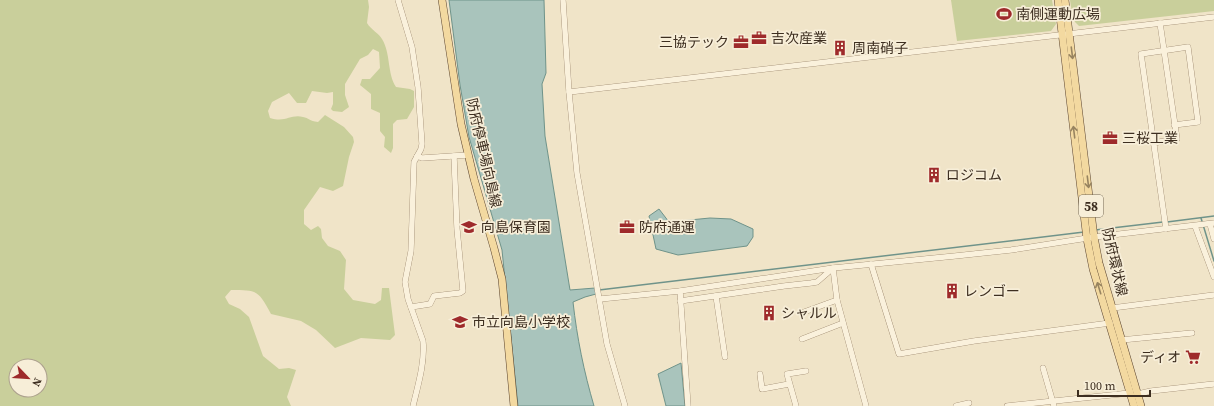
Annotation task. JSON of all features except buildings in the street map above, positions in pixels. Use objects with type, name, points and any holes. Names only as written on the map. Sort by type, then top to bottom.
[{"type":"main road","name":"防府停車場向島線","points":[[442,0],[461,124],[502,279],[514,406]]},
{"type":"main road","name":"防府環状線","points":[[1058,0],[1066,34]]},
{"type":"main road","name":"防府環状線","points":[[1065,0],[1066,34],[1091,238],[1093,269],[1134,394],[1141,406]]},
{"type":"main road","name":"防府環状線","points":[[1091,238],[1121,340],[1134,394],[1134,406]]},
{"type":"street","points":[[398,0],[415,61],[422,144],[414,162],[411,251],[405,282],[423,348],[421,372],[413,406]]},
{"type":"street","points":[[564,0],[569,92],[577,173],[607,344],[625,406]]},
{"type":"street","points":[[569,92],[1214,16]]},
{"type":"street","points":[[1153,143],[1177,140],[1160,23]]},
{"type":"street","points":[[1166,229],[1141,54],[1188,47],[1198,122],[1174,125]]},
{"type":"street","points":[[417,156],[422,158],[468,155]]},
{"type":"street","points":[[411,307],[430,304],[434,296],[460,294],[463,291],[457,229],[454,156]]},
{"type":"street","points":[[600,299],[680,291],[833,268],[955,256],[1212,223],[1214,239]]},
{"type":"street","points":[[1195,226],[1214,277]]},
{"type":"street","points":[[871,264],[899,354],[974,341],[1110,323]]},
{"type":"street","points":[[680,301],[817,282],[833,268]]},
{"type":"street","points":[[833,268],[837,300],[866,406]]},
{"type":"street","points":[[680,291],[688,406]]},
{"type":"street","points":[[1112,308],[1214,295]]},
{"type":"street","points":[[716,296],[725,357]]},
{"type":"street","points":[[804,312],[837,300]]},
{"type":"street","points":[[802,339],[843,323]]},
{"type":"street","points":[[1121,340],[1192,333]]},
{"type":"street","points":[[1043,368],[1053,403]]},
{"type":"street","points":[[796,406],[787,374],[806,371]]},
{"type":"street","points":[[760,374],[762,389],[789,384]]},
{"type":"street","points":[[1008,406],[1007,405],[1053,403],[1214,384]]},
{"type":"street","points":[[956,406],[969,403]]},
{"type":"green space","points":[[0,0],[368,0],[369,7],[367,23],[381,37],[385,45],[393,82],[396,87],[414,91],[414,107],[407,119],[397,120],[393,124],[393,148],[391,153],[384,147],[385,137],[380,131],[380,113],[371,109],[371,94],[360,85],[362,79],[370,79],[380,68],[379,52],[373,49],[368,55],[360,59],[345,84],[345,95],[349,107],[342,112],[333,111],[331,109],[333,104],[333,92],[327,93],[312,91],[306,103],[297,103],[289,93],[272,102],[268,111],[270,118],[280,120],[299,116],[318,122],[325,115],[344,127],[353,137],[354,142],[349,157],[343,186],[333,191],[320,187],[304,210],[304,224],[311,230],[318,226],[321,229],[322,238],[328,246],[340,251],[346,260],[344,289],[353,300],[375,304],[381,300],[382,288],[389,288],[395,335],[390,340],[361,338],[335,348],[316,330],[301,321],[271,314],[263,300],[256,293],[246,290],[231,290],[225,297],[229,304],[240,309],[249,317],[263,356],[279,369],[289,368],[296,370],[287,397],[291,406],[0,406]]},
{"type":"green space","name":"南側運動広場","points":[[951,0],[1052,0],[1056,24],[1051,31],[957,41]]},
{"type":"green space","points":[[1070,0],[1214,0],[1214,11],[1079,26],[1073,20]]},
{"type":"water","points":[[449,0],[544,0],[546,73],[542,84],[545,136],[570,290],[595,288],[596,294],[573,302],[581,355],[594,406],[518,406],[502,250],[469,137],[460,85]]},
{"type":"water","points":[[659,209],[669,222],[710,218],[731,219],[753,229],[753,237],[747,246],[678,255],[656,249],[649,216]]},
{"type":"water","points":[[681,363],[685,406],[666,406],[658,374]]},
{"type":"waterway","points":[[1167,222],[1214,216]]},
{"type":"waterway","points":[[1201,218],[1214,261]]},
{"type":"waterway","points":[[1095,230],[1163,222]]},
{"type":"waterway","points":[[599,290],[1084,232]]},
{"type":"place","name":"南側運動広場","points":[[1004,14]]},
{"type":"place","name":"吉次産業","points":[[759,38]]},
{"type":"place","name":"三協テック","points":[[741,42]]},
{"type":"place","name":"周南硝子","points":[[840,48]]},
{"type":"place","name":"三桜工業","points":[[1110,138]]},
{"type":"place","name":"ロジコム","points":[[934,175]]},
{"type":"place","name":"向島保育園","points":[[469,227]]},
{"type":"place","name":"防府通運","points":[[627,227]]},
{"type":"place","name":"レンゴー","points":[[952,291]]},
{"type":"place","name":"シャルル","points":[[769,313]]},
{"type":"place","name":"市立向島小学校","points":[[460,322]]},
{"type":"place","name":"ディオ","points":[[1193,357]]}]
